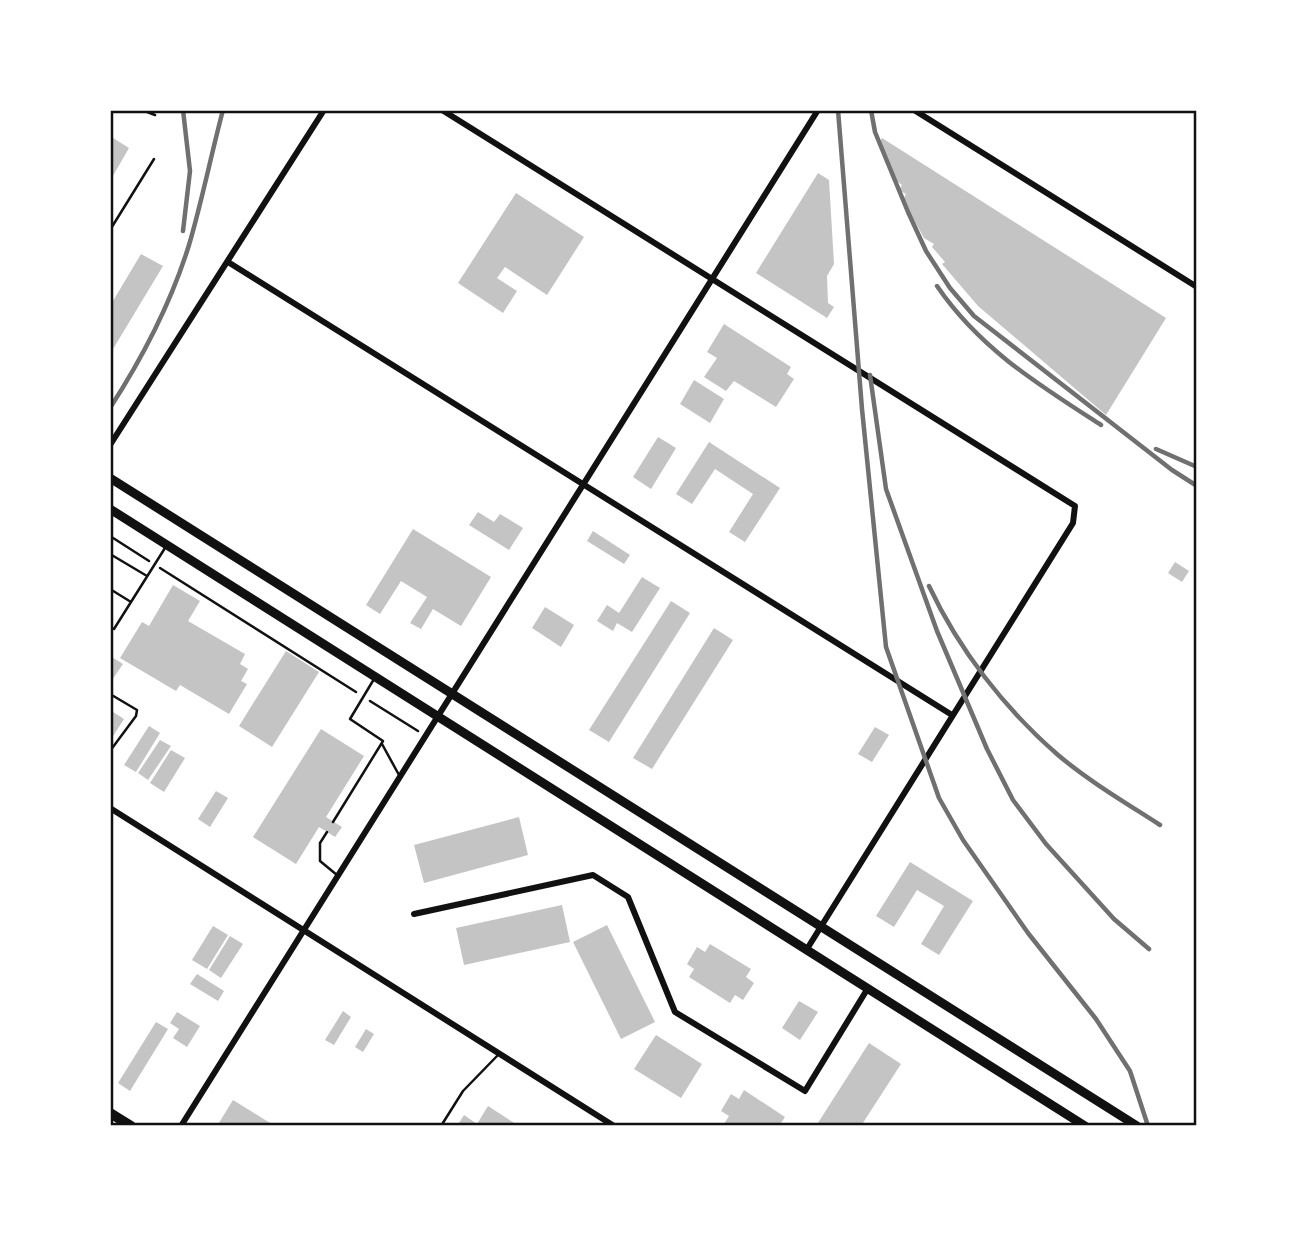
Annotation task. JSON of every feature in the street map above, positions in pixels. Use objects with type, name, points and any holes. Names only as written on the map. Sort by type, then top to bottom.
[{"type":"main road","points":[[110,478],[1137,1126]]},
{"type":"main road","points":[[110,509],[1085,1126]]},
{"type":"main road","points":[[110,1113],[131,1126]]},
{"type":"street","points":[[110,445],[324,110]]},
{"type":"street","points":[[442,110],[1075,506],[1073,523],[807,949]]},
{"type":"street","points":[[181,1126],[440,717],[818,110]]},
{"type":"street","points":[[914,110],[1197,287]]},
{"type":"street","points":[[228,262],[952,715]]},
{"type":"street","points":[[110,808],[614,1126]]},
{"type":"street","points":[[414,914],[593,875],[628,897],[675,1012],[805,1091],[868,988]]},
{"type":"lane","points":[[142,110],[155,115],[154,110]]},
{"type":"lane","points":[[110,230],[154,159]]},
{"type":"lane","points":[[112,628],[167,545]]},
{"type":"lane","points":[[110,554],[147,576]]},
{"type":"lane","points":[[110,589],[131,602]]},
{"type":"lane","points":[[375,676],[349,719],[383,741],[382,744],[401,778]]},
{"type":"lane","points":[[110,694],[137,710],[136,716],[110,751]]},
{"type":"lane","points":[[333,822],[382,744]]},
{"type":"lane","points":[[327,832],[320,843],[320,861],[339,876]]},
{"type":"lane","points":[[441,1126],[463,1091],[499,1054]]},
{"type":"path","points":[[110,536],[427,737]]},
{"type":"building","points":[[110,136],[129,148],[110,181]]},
{"type":"building","points":[[882,138],[1166,318],[1106,415],[978,306],[942,264],[945,262],[932,247],[934,244],[924,238],[903,200],[906,194],[899,190],[902,185],[894,179],[880,142]]},
{"type":"building","points":[[818,173],[829,180],[834,264],[827,276],[828,303],[834,307],[827,318],[756,273]]},
{"type":"building","points":[[516,193],[584,237],[547,295],[505,267],[497,278],[517,291],[503,313],[458,283]]},
{"type":"building","points":[[141,254],[163,266],[110,354],[110,306]]},
{"type":"building","points":[[724,324],[791,367],[787,374],[794,379],[776,407],[734,381],[726,391],[704,377],[717,358],[707,352]]},
{"type":"building","points":[[694,380],[724,399],[710,423],[680,404]]},
{"type":"building","points":[[658,437],[676,448],[651,489],[633,477]]},
{"type":"building","points":[[709,442],[780,488],[745,542],[729,532],[753,494],[715,469],[692,504],[676,494]]},
{"type":"building","points":[[478,512],[494,522],[500,514],[523,528],[509,550],[469,525]]},
{"type":"building","points":[[413,529],[491,577],[461,626],[433,609],[421,629],[410,623],[427,597],[401,581],[380,614],[366,605]]},
{"type":"building","points":[[593,531],[630,555],[624,564],[587,541]]},
{"type":"building","points":[[1175,562],[1189,571],[1182,582],[1168,573]]},
{"type":"building","points":[[642,577],[660,588],[632,632],[617,623],[613,631],[597,621],[607,605],[619,613]]},
{"type":"building","points":[[173,585],[200,601],[188,621],[245,654],[240,664],[248,669],[241,681],[247,684],[229,714],[180,685],[176,691],[120,658],[142,622],[149,626]]},
{"type":"building","points":[[671,601],[690,613],[609,742],[589,730]]},
{"type":"building","points":[[545,607],[574,625],[561,647],[532,628]]},
{"type":"building","points":[[714,628],[733,640],[652,769],[633,758]]},
{"type":"building","points":[[286,651],[319,672],[272,747],[239,726]]},
{"type":"building","points":[[110,656],[123,664],[112,680],[110,679]]},
{"type":"building","points":[[110,710],[124,719],[110,741]]},
{"type":"building","points":[[149,726],[160,733],[136,772],[124,765]]},
{"type":"building","points":[[875,727],[889,735],[872,762],[858,754]]},
{"type":"building","points":[[321,729],[364,756],[326,817],[342,827],[335,837],[319,827],[296,864],[253,837]]},
{"type":"building","points":[[160,740],[171,746],[148,780],[138,773]]},
{"type":"building","points":[[171,750],[185,758],[164,792],[150,783]]},
{"type":"building","points":[[216,791],[228,798],[210,827],[198,819]]},
{"type":"building","points":[[519,817],[528,855],[424,883],[414,845]]},
{"type":"building","points":[[910,862],[973,901],[939,955],[921,944],[944,906],[917,890],[894,927],[876,916]]},
{"type":"building","points":[[562,905],[570,942],[464,965],[456,928]]},
{"type":"building","points":[[607,925],[655,1022],[621,1039],[573,942]]},
{"type":"building","points":[[213,926],[228,935],[207,969],[192,960]]},
{"type":"building","points":[[230,936],[243,944],[221,978],[209,970]]},
{"type":"building","points":[[710,944],[751,969],[746,977],[754,983],[743,1000],[735,995],[730,1003],[689,977],[694,969],[687,964],[697,947],[705,952]]},
{"type":"building","points":[[197,974],[224,991],[218,1001],[190,984]]},
{"type":"building","points":[[799,1001],[818,1012],[800,1040],[782,1028]]},
{"type":"building","points":[[343,1011],[351,1017],[334,1045],[325,1040]]},
{"type":"building","points":[[177,1012],[200,1026],[187,1047],[173,1038],[179,1029],[170,1023]]},
{"type":"building","points":[[156,1022],[168,1029],[130,1091],[118,1083]]},
{"type":"building","points":[[366,1029],[374,1034],[363,1052],[355,1047]]},
{"type":"building","points":[[656,1035],[702,1064],[681,1098],[634,1069]]},
{"type":"building","points":[[869,1043],[901,1064],[861,1126],[816,1126]]},
{"type":"building","points":[[744,1090],[785,1117],[779,1126],[724,1124],[729,1116],[721,1111],[731,1094],[739,1099]]},
{"type":"building","points":[[233,1100],[275,1126],[217,1126]]},
{"type":"building","points":[[488,1106],[519,1126],[457,1126],[464,1115],[477,1124]]},
{"type":"railway","points":[[183,110],[190,171],[183,231]]},
{"type":"railway","points":[[110,408],[155,329],[182,267],[223,110]]},
{"type":"railway","points":[[838,110],[862,409],[886,647],[939,798],[963,840],[1028,933],[1096,1019],[1130,1071],[1148,1126]]},
{"type":"railway","points":[[871,110],[875,132],[926,251],[950,288],[974,316],[1172,470],[1197,486]]},
{"type":"railway","points":[[937,286],[972,329],[991,347],[1033,380],[1101,425]]},
{"type":"railway","points":[[870,375],[886,489],[937,631],[987,749],[1013,800],[1046,844],[1114,919],[1149,949]]},
{"type":"railway","points":[[1156,449],[1197,467]]},
{"type":"railway","points":[[929,586],[969,655],[1002,698],[1038,737],[1070,765],[1160,825]]}]
